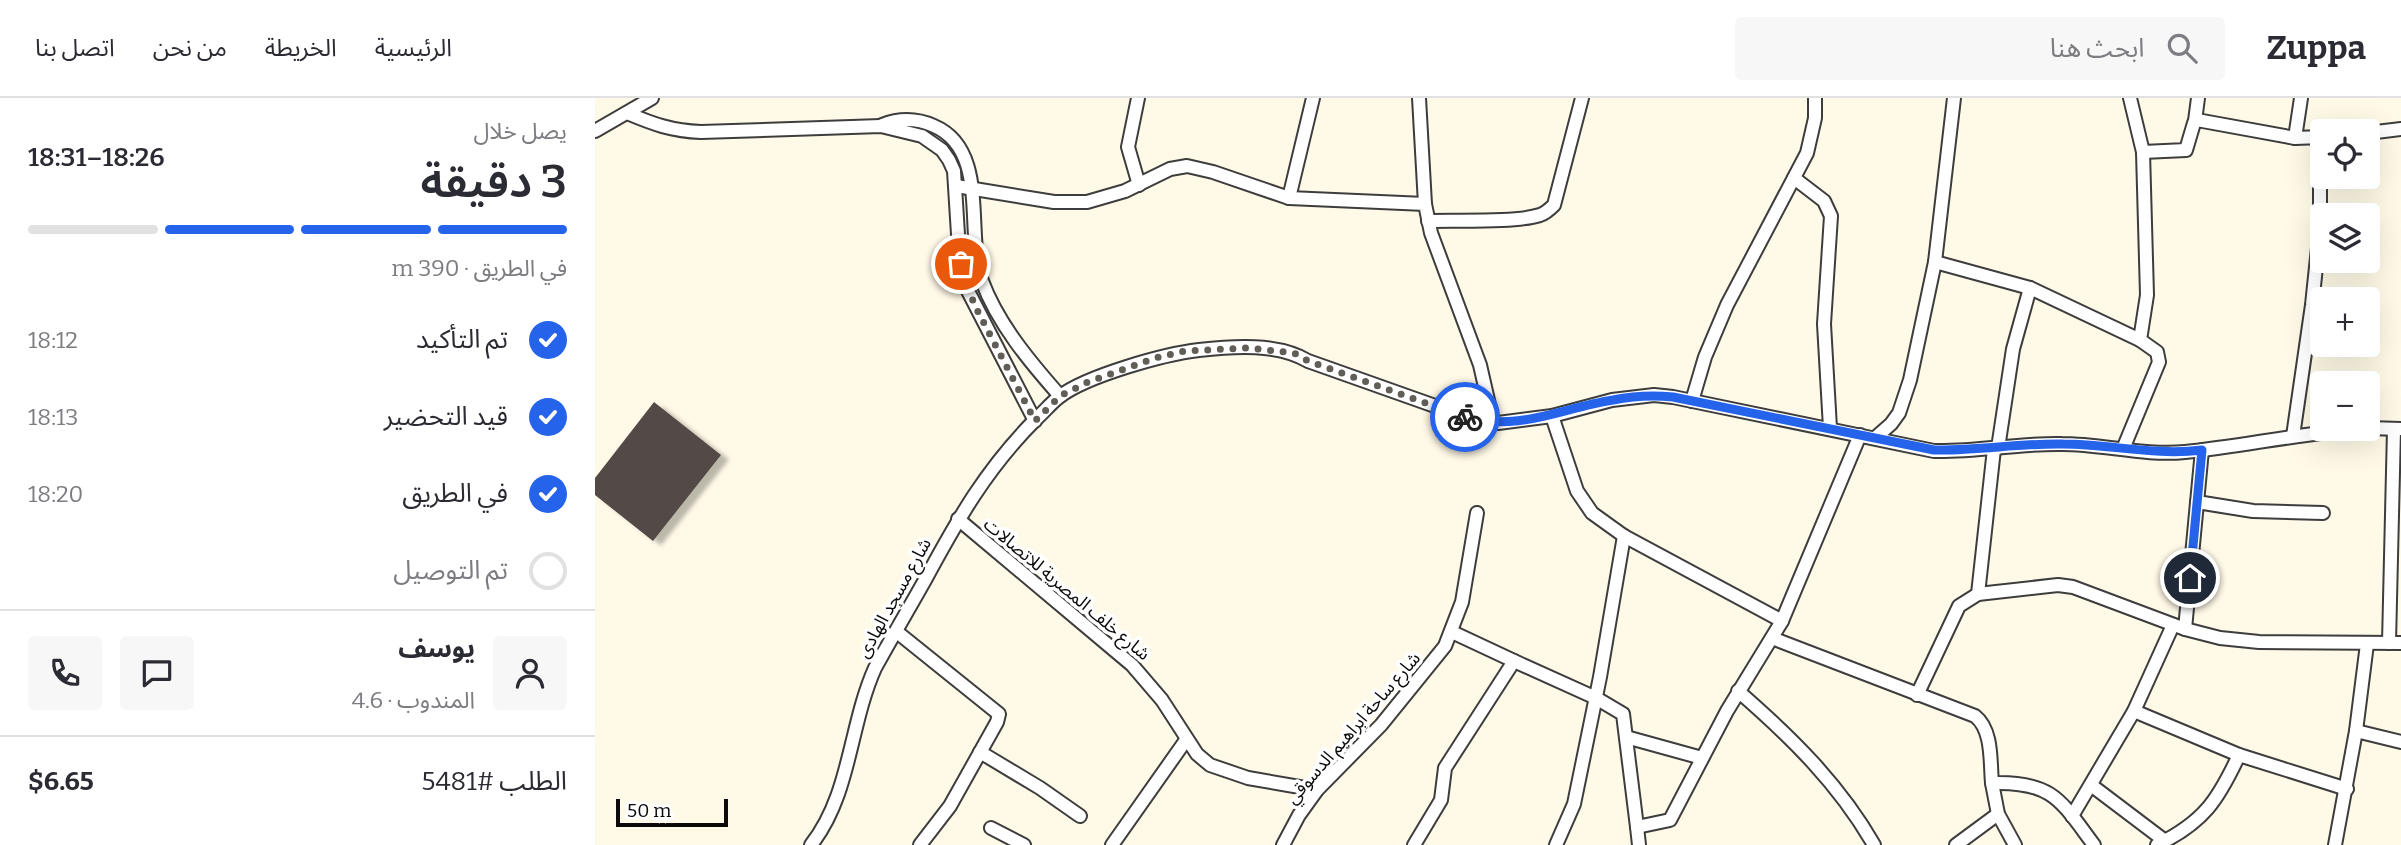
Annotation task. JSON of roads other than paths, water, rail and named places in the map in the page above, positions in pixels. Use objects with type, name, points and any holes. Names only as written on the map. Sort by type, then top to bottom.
[{"type":"street","points":[[595,131],[652,98]]},
{"type":"street","points":[[1138,98],[1128,147],[1139,185]]},
{"type":"street","points":[[1289,198],[1313,98]]},
{"type":"street","points":[[1419,98],[1428,221],[1480,365],[1493,422]]},
{"type":"street","points":[[1428,221],[1503,219],[1537,216],[1549,211],[1554,205],[1582,98]]},
{"type":"street","points":[[1692,401],[1705,356],[1727,305],[1794,178],[1812,137],[1815,98]]},
{"type":"street","points":[[1875,438],[1891,424],[1905,397],[1935,262],[1954,98]]},
{"type":"street","points":[[2130,98],[2143,152],[2147,295],[2140,340]]},
{"type":"street","points":[[2143,152],[2186,150],[2195,121],[2198,98]]},
{"type":"street","points":[[2295,138],[2301,98]]},
{"type":"street","points":[[627,113],[664,128],[688,132],[881,126],[911,132],[933,142],[949,160],[954,171],[959,250],[968,291],[1035,421]]},
{"type":"street","points":[[881,126],[898,120],[912,120],[939,128],[960,147],[966,160],[971,187],[977,261],[987,293],[1032,364],[1060,396]]},
{"type":"street","points":[[2195,121],[2295,138],[2310,137]]},
{"type":"street","points":[[2380,131],[2401,129]]},
{"type":"street","points":[[956,186],[1072,203],[1100,200],[1170,169],[1187,166],[1289,198],[1425,204]]},
{"type":"street","points":[[1794,178],[1824,201],[1831,216],[1824,324],[1830,428]]},
{"type":"street","points":[[2293,436],[2312,305],[2320,229],[2320,189]]},
{"type":"street","points":[[1935,262],[2030,288],[2140,340],[2157,352],[2159,362],[2123,449]]},
{"type":"street","points":[[1978,594],[1996,449],[2013,349],[2030,288]]},
{"type":"street","name":"شارع مسجد الهادى","points":[[811,845],[823,831],[833,812],[864,694],[875,668],[958,519],[987,475],[1060,396],[1088,382],[1155,358],[1185,351],[1248,348],[1294,353],[1308,361],[1466,417],[1493,422],[1552,416],[1612,400],[1654,395],[1934,450],[1964,451],[2061,444],[2164,453],[2310,434]]},
{"type":"street","points":[[1552,416],[1577,491],[1592,513],[1624,536],[1782,621]]},
{"type":"street","points":[[1917,695],[1959,607],[1978,594],[2057,585],[2073,587],[2179,627],[2220,638],[2259,642],[2395,643],[2398,429],[2380,428]]},
{"type":"street","points":[[1637,827],[1667,822],[1673,818],[1738,691],[1782,621],[1860,435]]},
{"type":"street","points":[[2072,816],[2134,711],[2179,627],[2202,450]]},
{"type":"street","points":[[2197,502],[2253,511],[2322,513]]},
{"type":"street","name":"شارع ساحة ابراهيم الدسوقي","points":[[1283,845],[1299,815],[1317,790],[1381,725],[1437,658],[1452,632],[1462,603],[1477,513]]},
{"type":"street","name":"شارع خلف المصرية للاتصالات","points":[[958,519],[1132,665],[1162,700],[1196,754],[1210,765],[1248,778],[1317,790]]},
{"type":"street","points":[[1556,845],[1574,804],[1596,698],[1624,536]]},
{"type":"street","points":[[897,632],[997,711],[1000,717],[950,806],[920,845]]},
{"type":"street","points":[[1452,632],[1596,698],[1623,715],[1639,845]]},
{"type":"street","points":[[1772,638],[1980,720],[1987,734],[1998,814],[2015,845]]},
{"type":"street","points":[[2335,845],[2347,789],[2367,644]]},
{"type":"street","points":[[1414,845],[1441,800],[1445,768],[1514,662]]},
{"type":"street","points":[[1738,691],[1801,749],[1836,787],[1859,818],[1874,845]]},
{"type":"street","points":[[2134,711],[2239,755],[2347,789]]},
{"type":"street","points":[[2356,731],[2401,742]]},
{"type":"street","points":[[1626,737],[1702,758]]},
{"type":"street","points":[[1116,843],[1186,740]]},
{"type":"street","points":[[980,752],[1080,816]]},
{"type":"street","points":[[2091,785],[2161,843],[2180,832],[2213,804],[2239,755]]},
{"type":"street","points":[[1993,783],[2018,782],[2033,785],[2053,796],[2094,845]]},
{"type":"street","points":[[1955,845],[1998,814]]},
{"type":"street","points":[[991,828],[1024,845]]}]
